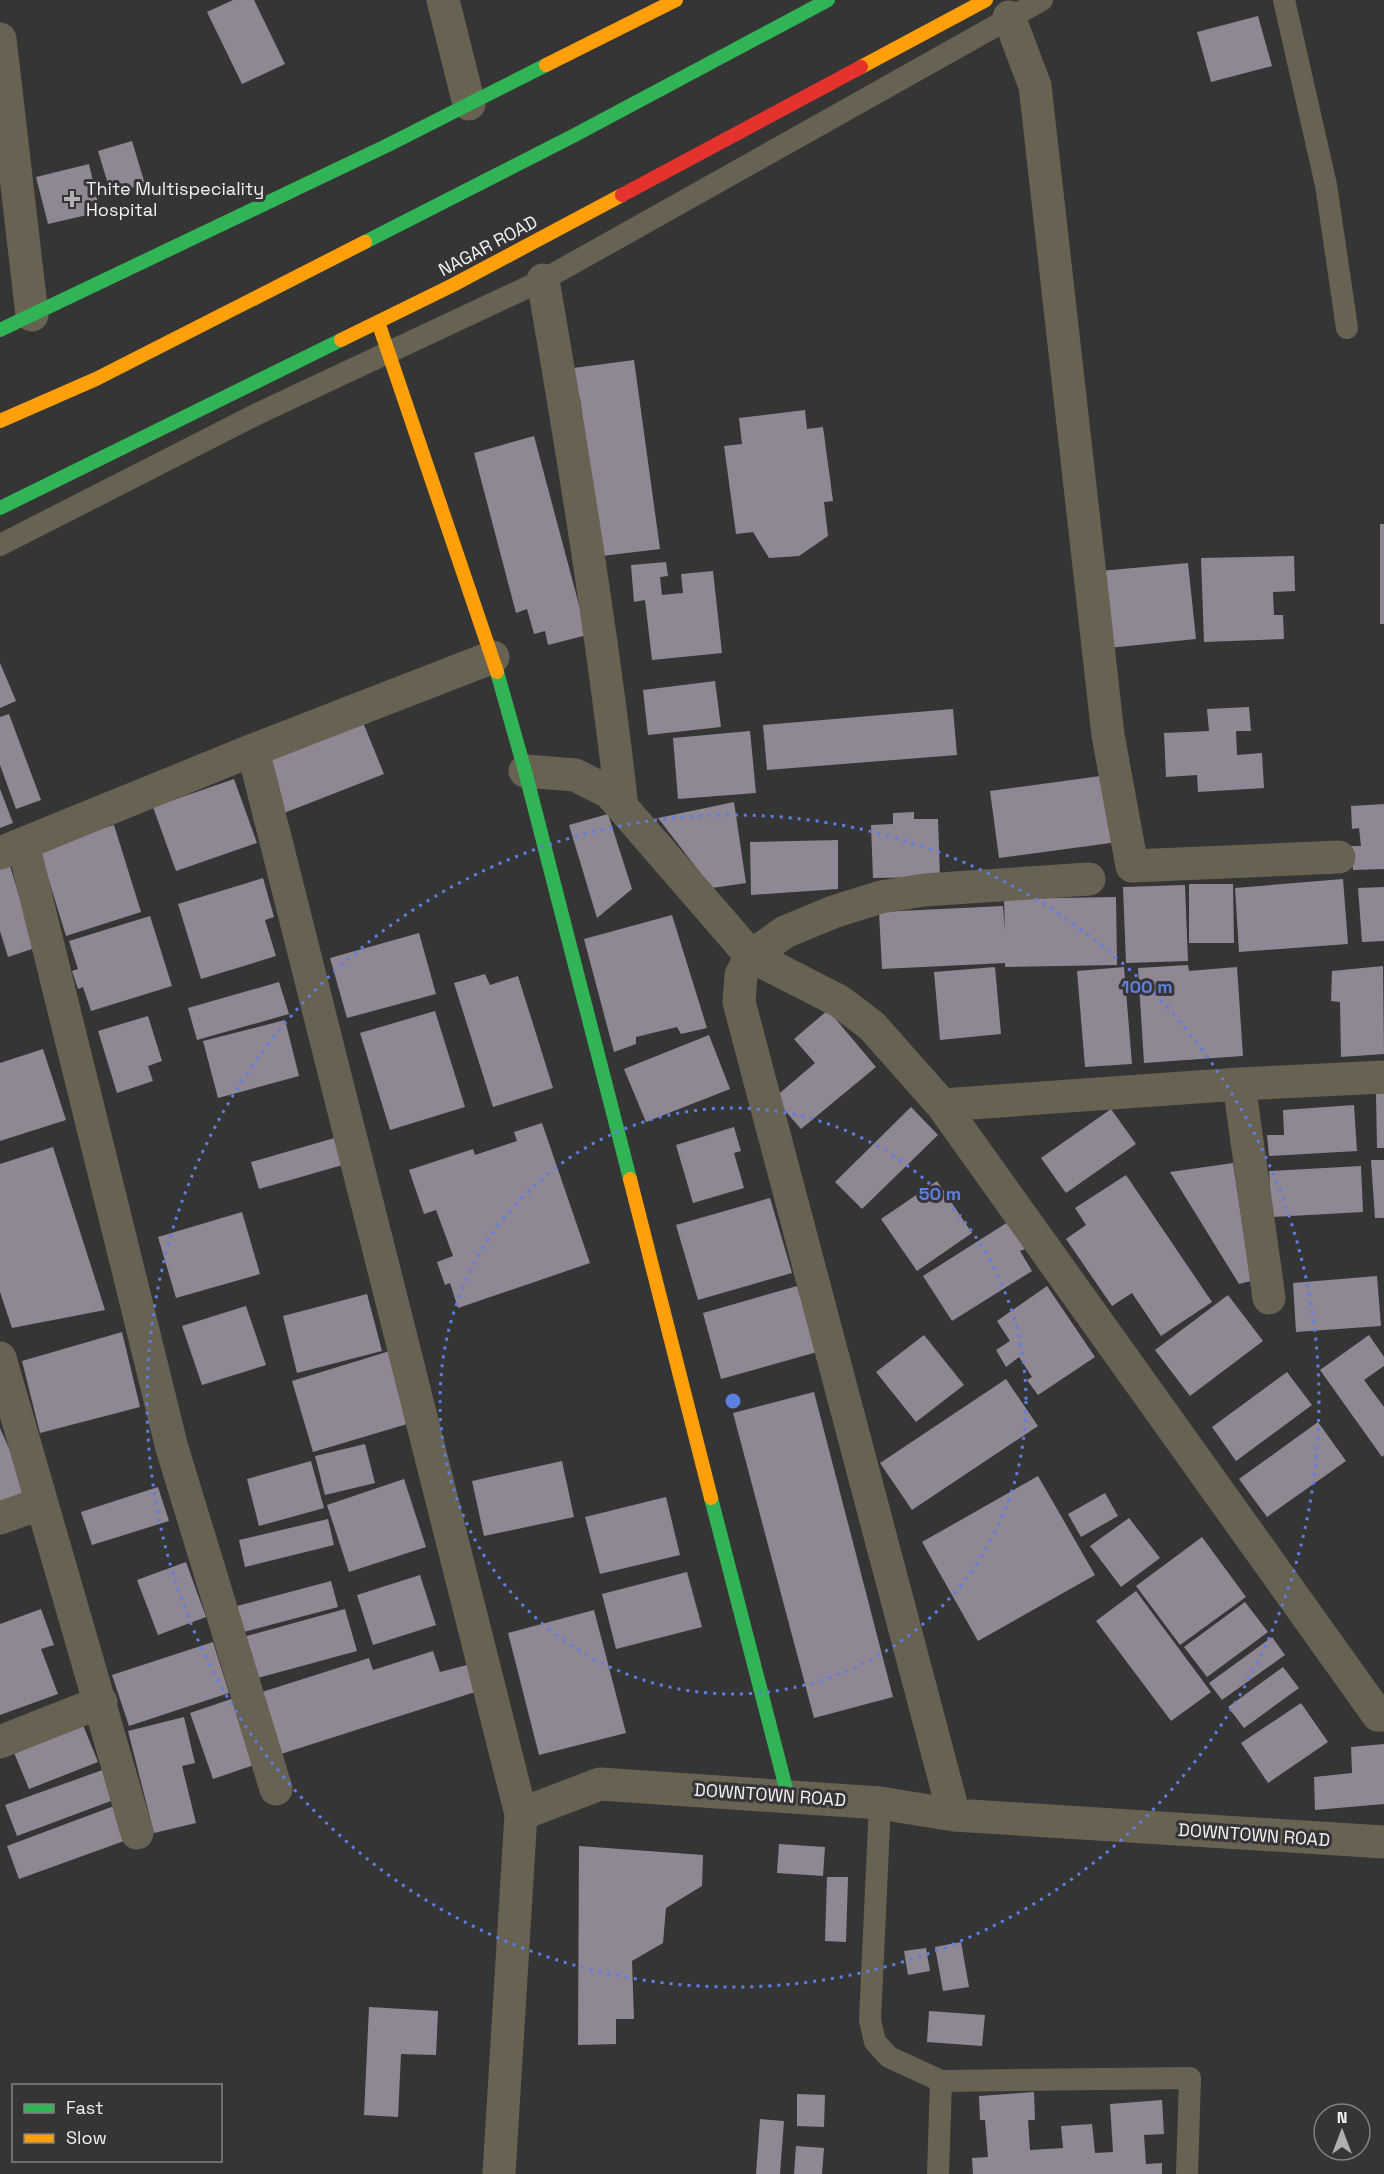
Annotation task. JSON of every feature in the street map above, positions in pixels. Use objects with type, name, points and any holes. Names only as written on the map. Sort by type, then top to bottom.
[{"type":"main road","points":[[0,330],[388,145],[676,0]]},
{"type":"main road","points":[[0,422],[96,379],[499,174],[828,0]]},
{"type":"main road","name":"NAGAR ROAD","points":[[0,508],[453,285],[997,9]]},
{"type":"main road","points":[[378,322],[493,657],[525,771],[788,1796]]},
{"type":"street","points":[[443,0],[469,104]]},
{"type":"street","points":[[997,9],[1035,86],[1108,735],[1132,866],[1339,857]]},
{"type":"street","points":[[0,39],[32,315]]},
{"type":"street","points":[[543,280],[584,518],[622,807]]},
{"type":"street","points":[[276,1788],[172,1448],[11,849],[253,750],[493,657]]},
{"type":"street","points":[[253,750],[520,1814],[499,2174]]},
{"type":"street","points":[[525,771],[575,775],[609,792],[751,956],[839,1001],[872,1026],[942,1105],[1378,1715],[1384,1715]]},
{"type":"street","points":[[954,1815],[739,1002],[741,975],[751,956],[785,932],[833,912],[881,897],[924,890],[1089,879]]},
{"type":"street","points":[[942,1105],[1239,1084],[1384,1077]]},
{"type":"street","points":[[1239,1084],[1269,1299]]},
{"type":"street","points":[[0,1358],[137,1833]]},
{"type":"street","points":[[0,1518],[42,1503]]},
{"type":"street","points":[[0,1742],[101,1702]]},
{"type":"street","name":"DOWNTOWN ROAD","points":[[520,1814],[600,1784],[880,1803],[954,1815],[1384,1842]]},
{"type":"lane","points":[[0,545],[257,414],[543,280],[997,9],[1042,0]]},
{"type":"lane","points":[[1284,0],[1326,185],[1347,328]]},
{"type":"lane","points":[[880,1803],[870,2020],[875,2042],[889,2057],[942,2081],[1190,2078],[1187,2174]]},
{"type":"lane","points":[[938,2174],[942,2081]]},
{"type":"building","points":[[233,0],[254,0],[285,64],[242,84],[207,12]]},
{"type":"building","points":[[1258,16],[1272,66],[1211,82],[1197,32]]},
{"type":"building","points":[[132,141],[145,184],[111,194],[98,151]]},
{"type":"building","points":[[89,164],[100,212],[48,224],[36,177]]},
{"type":"building","points":[[634,360],[660,549],[602,556],[580,398],[571,399],[566,369]]},
{"type":"building","points":[[805,410],[807,429],[823,427],[833,501],[824,502],[828,536],[799,556],[769,558],[753,532],[736,534],[724,446],[742,444],[739,418]]},
{"type":"building","points":[[534,436],[587,635],[548,645],[545,631],[534,634],[527,609],[516,613],[474,453]]},
{"type":"building","points":[[1380,524],[1384,524],[1384,624],[1380,624]]},
{"type":"building","points":[[1294,556],[1295,591],[1273,592],[1274,615],[1283,615],[1284,639],[1204,642],[1201,558]]},
{"type":"building","points":[[666,562],[668,576],[660,577],[662,595],[683,593],[681,574],[713,571],[722,653],[652,660],[645,600],[634,602],[631,565]]},
{"type":"building","points":[[1188,563],[1196,639],[1108,648],[1100,571]]},
{"type":"building","points":[[0,663],[16,701],[0,708]]},
{"type":"building","points":[[715,681],[721,727],[648,735],[643,690]]},
{"type":"building","points":[[1249,707],[1251,731],[1236,731],[1237,755],[1262,753],[1264,788],[1198,792],[1197,775],[1166,777],[1164,733],[1209,731],[1207,709]]},
{"type":"building","points":[[953,709],[957,755],[767,770],[763,725]]},
{"type":"building","points":[[9,714],[41,800],[16,809],[0,765],[0,717]]},
{"type":"building","points":[[362,720],[384,774],[284,813],[263,759]]},
{"type":"building","points":[[750,731],[756,793],[678,799],[673,738]]},
{"type":"building","points":[[1108,775],[1118,842],[999,858],[990,791]]},
{"type":"building","points":[[234,779],[257,843],[176,871],[153,807]]},
{"type":"building","points":[[0,789],[13,823],[0,828]]},
{"type":"building","points":[[734,802],[746,883],[712,888],[658,818]]},
{"type":"building","points":[[1384,804],[1384,869],[1353,870],[1351,846],[1361,846],[1359,828],[1352,829],[1351,806]]},
{"type":"building","points":[[914,812],[914,819],[938,819],[940,877],[873,878],[871,825],[893,824],[893,813]]},
{"type":"building","points":[[608,814],[632,889],[597,918],[569,825]]},
{"type":"building","points":[[114,825],[141,912],[66,936],[39,848]]},
{"type":"building","points":[[838,840],[838,889],[751,895],[750,842]]},
{"type":"building","points":[[10,866],[35,948],[8,957],[0,931],[0,869]]},
{"type":"building","points":[[263,878],[274,917],[265,920],[276,956],[201,979],[178,904]]},
{"type":"building","points":[[1343,879],[1348,944],[1239,952],[1235,888]]},
{"type":"building","points":[[1189,884],[1233,884],[1234,943],[1189,943]]},
{"type":"building","points":[[1185,885],[1188,961],[1126,963],[1123,887]]},
{"type":"building","points":[[1384,887],[1384,941],[1362,942],[1358,888]]},
{"type":"building","points":[[1116,897],[1117,965],[1005,967],[1005,963],[882,969],[879,912],[1003,906],[1005,931],[1004,899]]},
{"type":"building","points":[[672,915],[707,1028],[681,1034],[677,1027],[636,1037],[636,1044],[614,1052],[584,939]]},
{"type":"building","points":[[150,916],[172,986],[91,1011],[83,987],[78,989],[72,971],[78,969],[69,941]]},
{"type":"building","points":[[419,933],[436,994],[347,1018],[330,958]]},
{"type":"building","points":[[1188,965],[1189,971],[1237,967],[1243,1056],[1144,1063],[1138,968]]},
{"type":"building","points":[[1383,966],[1384,1054],[1341,1057],[1340,1002],[1331,1001],[1332,971]]},
{"type":"building","points":[[995,967],[1001,1034],[940,1040],[934,972]]},
{"type":"building","points":[[1124,967],[1132,1064],[1085,1067],[1077,971]]},
{"type":"building","points":[[485,974],[490,985],[518,976],[553,1088],[493,1107],[454,983]]},
{"type":"building","points":[[279,982],[289,1014],[197,1040],[188,1008]]},
{"type":"building","points":[[828,1010],[876,1067],[801,1129],[774,1098],[815,1063],[794,1039]]},
{"type":"building","points":[[435,1011],[465,1107],[390,1130],[360,1033]]},
{"type":"building","points":[[148,1016],[162,1061],[148,1066],[153,1081],[117,1093],[98,1031]]},
{"type":"building","points":[[285,1020],[299,1076],[218,1098],[203,1041]]},
{"type":"building","points":[[709,1035],[730,1089],[646,1122],[624,1069]]},
{"type":"building","points":[[43,1049],[66,1120],[0,1141],[0,1063]]},
{"type":"building","points":[[1384,1093],[1384,1148],[1377,1148],[1376,1094]]},
{"type":"building","points":[[1354,1105],[1357,1151],[1269,1156],[1267,1135],[1284,1135],[1283,1110]]},
{"type":"building","points":[[911,1107],[938,1135],[862,1209],[835,1182]]},
{"type":"building","points":[[1111,1109],[1136,1144],[1066,1193],[1041,1158]]},
{"type":"building","points":[[542,1123],[590,1263],[458,1308],[450,1283],[445,1285],[437,1262],[453,1256],[436,1210],[424,1214],[409,1170],[473,1149],[475,1155],[517,1141],[514,1132]]},
{"type":"building","points":[[734,1127],[741,1151],[734,1153],[744,1188],[693,1203],[676,1145]]},
{"type":"building","points":[[338,1137],[346,1164],[259,1189],[251,1162]]},
{"type":"building","points":[[53,1147],[105,1310],[12,1328],[0,1292],[0,1164]]},
{"type":"building","points":[[1371,1160],[1384,1160],[1384,1218],[1375,1218]]},
{"type":"building","points":[[1233,1163],[1251,1281],[1239,1284],[1170,1172]]},
{"type":"building","points":[[1361,1166],[1363,1212],[1272,1217],[1269,1171]]},
{"type":"building","points":[[1126,1175],[1212,1302],[1161,1336],[1132,1293],[1112,1306],[1066,1239],[1086,1225],[1075,1208]]},
{"type":"building","points":[[937,1181],[972,1233],[917,1271],[881,1219]]},
{"type":"building","points":[[770,1198],[792,1273],[698,1300],[676,1225]]},
{"type":"building","points":[[242,1212],[260,1274],[176,1298],[158,1237]]},
{"type":"building","points":[[1008,1222],[1025,1249],[1020,1251],[1032,1271],[952,1321],[923,1276]]},
{"type":"building","points":[[1377,1276],[1381,1326],[1296,1332],[1293,1283]]},
{"type":"building","points":[[797,1286],[817,1352],[721,1379],[703,1313]]},
{"type":"building","points":[[1047,1286],[1095,1357],[1038,1395],[1027,1380],[1032,1377],[1019,1357],[1006,1367],[996,1350],[1010,1341],[997,1321]]},
{"type":"building","points":[[367,1294],[382,1351],[297,1373],[283,1316]]},
{"type":"building","points":[[1228,1295],[1263,1341],[1190,1396],[1155,1350]]},
{"type":"building","points":[[246,1306],[266,1365],[202,1385],[182,1326]]},
{"type":"building","points":[[122,1332],[140,1407],[40,1433],[22,1361]]},
{"type":"building","points":[[924,1335],[964,1385],[916,1422],[876,1372]]},
{"type":"building","points":[[1369,1335],[1384,1357],[1384,1366],[1364,1380],[1384,1407],[1384,1455],[1382,1457],[1320,1370]]},
{"type":"building","points":[[393,1350],[414,1422],[313,1452],[292,1381]]},
{"type":"building","points":[[1287,1372],[1312,1405],[1236,1461],[1212,1427]]},
{"type":"building","points":[[1006,1379],[1038,1426],[912,1510],[880,1463]]},
{"type":"building","points":[[814,1392],[893,1697],[814,1718],[733,1413]]},
{"type":"building","points":[[1318,1422],[1346,1461],[1267,1517],[1239,1479]]},
{"type":"building","points":[[0,1428],[32,1501],[0,1514]]},
{"type":"building","points":[[365,1444],[375,1483],[325,1495],[315,1456]]},
{"type":"building","points":[[311,1461],[324,1508],[259,1526],[247,1479]]},
{"type":"building","points":[[562,1461],[574,1517],[484,1536],[472,1481]]},
{"type":"building","points":[[1038,1476],[1095,1575],[978,1641],[922,1542]]},
{"type":"building","points":[[404,1479],[426,1547],[349,1572],[327,1505]]},
{"type":"building","points":[[158,1487],[169,1521],[92,1545],[81,1512]]},
{"type":"building","points":[[1105,1493],[1118,1516],[1081,1537],[1068,1514]]},
{"type":"building","points":[[666,1497],[680,1555],[600,1574],[585,1517]]},
{"type":"building","points":[[1129,1518],[1160,1558],[1121,1587],[1090,1546]]},
{"type":"building","points":[[328,1519],[334,1545],[245,1567],[239,1540]]},
{"type":"building","points":[[1202,1537],[1246,1597],[1180,1645],[1136,1586]]},
{"type":"building","points":[[186,1562],[206,1617],[158,1635],[137,1580]]},
{"type":"building","points":[[687,1572],[702,1627],[616,1649],[602,1594]]},
{"type":"building","points":[[420,1575],[436,1625],[373,1645],[357,1595]]},
{"type":"building","points":[[331,1581],[338,1607],[244,1632],[237,1606]]},
{"type":"building","points":[[1136,1591],[1211,1692],[1171,1721],[1096,1621]]},
{"type":"building","points":[[1245,1602],[1268,1632],[1207,1677],[1184,1647]]},
{"type":"building","points":[[41,1609],[54,1645],[41,1649],[58,1694],[0,1715],[0,1624]]},
{"type":"building","points":[[345,1609],[357,1651],[254,1679],[243,1637]]},
{"type":"building","points":[[594,1610],[626,1733],[539,1755],[508,1633]]},
{"type":"building","points":[[1272,1637],[1285,1655],[1222,1700],[1209,1683]]},
{"type":"building","points":[[213,1642],[229,1693],[129,1726],[112,1675]]},
{"type":"building","points":[[433,1651],[440,1672],[467,1665],[475,1692],[281,1754],[262,1692],[369,1658],[373,1670]]},
{"type":"building","points":[[1283,1667],[1299,1688],[1244,1728],[1228,1707]]},
{"type":"building","points":[[234,1698],[257,1764],[213,1779],[190,1713]]},
{"type":"building","points":[[1301,1703],[1328,1742],[1268,1783],[1241,1743]]},
{"type":"building","points":[[79,1715],[98,1762],[29,1789],[10,1743]]},
{"type":"building","points":[[184,1717],[195,1763],[182,1766],[196,1823],[154,1833],[128,1731]]},
{"type":"building","points":[[1384,1744],[1384,1804],[1315,1810],[1314,1777],[1352,1773],[1351,1747]]},
{"type":"building","points":[[108,1768],[119,1798],[17,1836],[5,1805]]},
{"type":"building","points":[[122,1803],[135,1837],[19,1879],[7,1846]]},
{"type":"building","points":[[779,1844],[825,1847],[823,1876],[777,1873]]},
{"type":"building","points":[[579,1846],[703,1855],[702,1886],[666,1908],[663,1943],[632,1961],[634,2019],[616,2019],[616,2044],[578,2045]]},
{"type":"building","points":[[827,1877],[848,1877],[846,1942],[825,1941]]},
{"type":"building","points":[[961,1942],[969,1987],[943,1991],[935,1947]]},
{"type":"building","points":[[926,1948],[930,1971],[908,1975],[904,1951]]},
{"type":"building","points":[[369,2007],[438,2011],[436,2055],[401,2054],[398,2117],[364,2115]]},
{"type":"building","points":[[929,2011],[985,2015],[982,2046],[927,2042]]},
{"type":"building","points":[[1034,2092],[1035,2120],[1028,2120],[1030,2150],[1063,2148],[1061,2126],[1092,2124],[1095,2153],[1113,2152],[1110,2104],[1162,2100],[1164,2134],[1144,2135],[1146,2164],[1162,2163],[1162,2174],[973,2174],[972,2158],[988,2157],[985,2120],[980,2120],[979,2096]]},
{"type":"building","points":[[797,2094],[825,2095],[824,2127],[797,2126]]},
{"type":"building","points":[[760,2119],[784,2121],[780,2174],[756,2174]]},
{"type":"building","points":[[796,2146],[824,2148],[822,2174],[794,2174]]},
{"type":"traffic: fast","points":[[365,242],[573,136],[828,0]]},
{"type":"traffic: fast","points":[[0,330],[388,145],[546,65]]},
{"type":"traffic: fast","points":[[0,508],[341,340]]},
{"type":"traffic: fast","points":[[497,672],[525,771],[630,1179]]},
{"type":"traffic: fast","points":[[711,1498],[788,1796]]},
{"type":"traffic: slow","points":[[546,65],[676,0]]},
{"type":"traffic: slow","points":[[861,67],[986,0]]},
{"type":"traffic: slow","points":[[341,340],[453,285],[622,195]]},
{"type":"traffic: slow","points":[[0,421],[96,379],[365,242]]},
{"type":"traffic: slow","points":[[378,322],[497,672]]},
{"type":"traffic: slow","points":[[630,1179],[711,1498]]},
{"type":"traffic: jam","points":[[622,195],[861,67]]},
{"type":"place","name":"Thite Multispeciality Hospital","points":[[72,199]]}]
